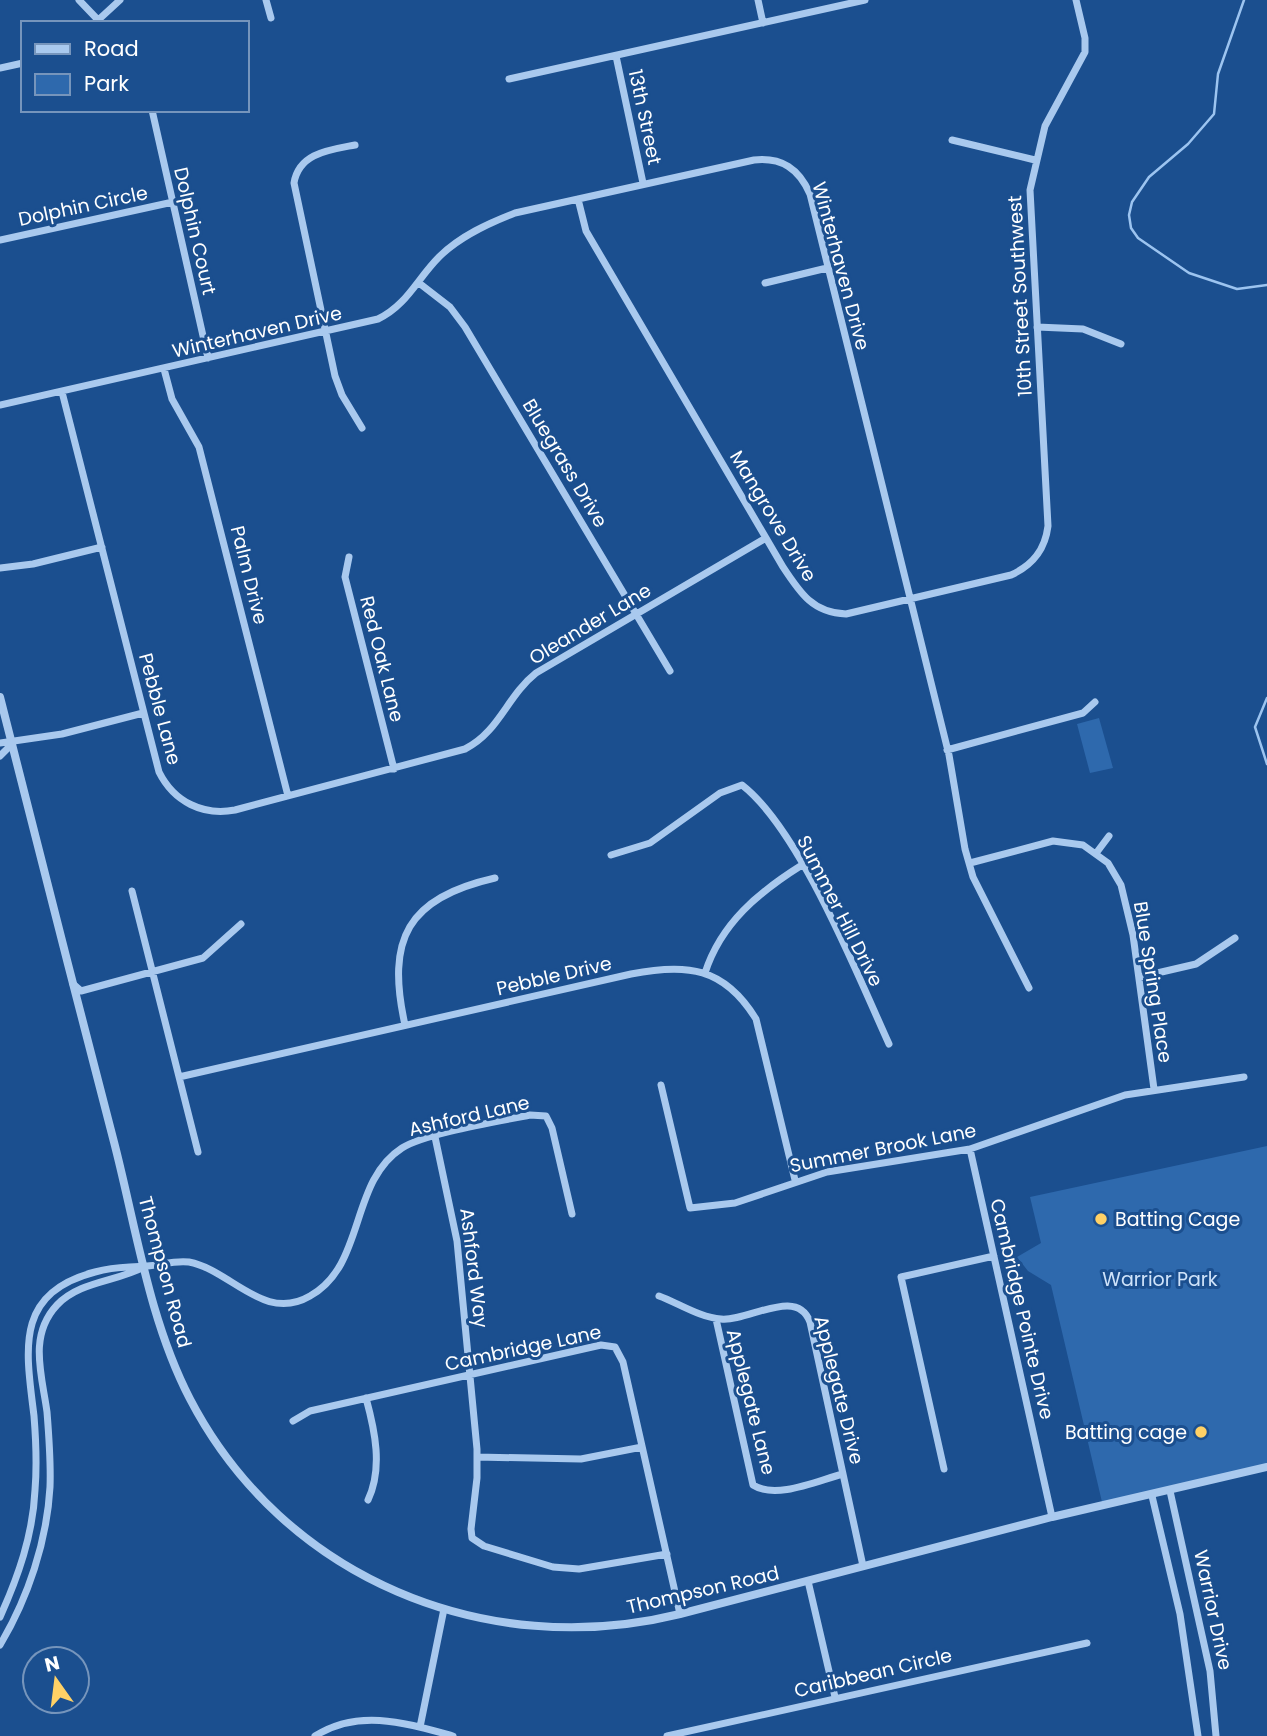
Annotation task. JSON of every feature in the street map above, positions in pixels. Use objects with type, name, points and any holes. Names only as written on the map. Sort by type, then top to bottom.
[{"type":"street","points":[[79,0],[97,21]]},
{"type":"street","points":[[99,21],[120,0]]},
{"type":"street","points":[[266,0],[271,18]]},
{"type":"street","points":[[758,0],[763,23]]},
{"type":"street","points":[[509,79],[864,0]]},
{"type":"street","name":"10th Street Southwest","points":[[1048,519],[1030,205],[1035,160],[1045,126],[1085,52],[1085,38],[1076,0]]},
{"type":"street","name":"13th Street","points":[[615,56],[643,183]]},
{"type":"street","points":[[0,68],[21,63]]},
{"type":"street","name":"Dolphin Court","points":[[152,112],[208,358]]},
{"type":"street","points":[[952,139],[1035,160]]},
{"type":"street","points":[[355,145],[311,157],[297,172],[293,183],[324,333],[342,395],[362,428]]},
{"type":"street","name":"Winterhaven Drive","points":[[0,405],[324,333],[387,315],[408,298],[445,251],[482,227],[515,213],[754,160],[770,159],[784,163],[799,174],[810,194],[947,750],[965,849],[979,893],[1029,988]]},
{"type":"street","name":"Mangrove Drive","points":[[578,199],[586,231],[766,538],[799,591],[817,608],[846,614],[996,579],[1024,568],[1039,553],[1047,532],[1048,519]]},
{"type":"street","name":"Dolphin Circle","points":[[0,240],[173,202]]},
{"type":"street","points":[[765,283],[827,268]]},
{"type":"street","name":"Bluegrass Drive","points":[[419,283],[450,307],[464,327],[670,671]]},
{"type":"street","points":[[1037,327],[1083,329],[1121,344]]},
{"type":"street","name":"Palm Drive","points":[[164,369],[172,399],[199,447],[288,796]]},
{"type":"street","name":"Pebble Lane","points":[[62,392],[143,713],[163,779],[189,804],[221,812],[448,754]]},
{"type":"street","name":"Oleander Lane","points":[[448,754],[475,744],[489,734],[516,690],[536,673],[766,538]]},
{"type":"street","points":[[0,568],[33,564],[102,547]]},
{"type":"street","name":"Red Oak Lane","points":[[349,557],[345,577],[394,769]]},
{"type":"street","name":"Thompson Road","points":[[0,697],[165,1339],[184,1385],[209,1431],[239,1472],[282,1518],[332,1556],[382,1585],[444,1609],[492,1622],[563,1629],[620,1626],[680,1614],[1052,1517],[1267,1468]]},
{"type":"street","points":[[947,750],[1083,713],[1095,702]]},
{"type":"street","points":[[0,743],[12,744],[143,713]]},
{"type":"street","points":[[0,756],[12,744]]},
{"type":"street","name":"Summer Hill Drive","points":[[611,855],[650,843],[719,793],[742,785],[753,794],[802,865],[889,1044]]},
{"type":"street","points":[[970,863],[1053,841],[1083,845],[1097,852],[1109,836]]},
{"type":"street","name":"Blue Spring Place","points":[[1097,852],[1113,869],[1121,885],[1140,977],[1154,1089]]},
{"type":"street","points":[[705,972],[718,942],[737,916],[763,891],[802,865]]},
{"type":"street","points":[[405,1026],[396,975],[401,948],[408,930],[438,897],[463,886],[495,878]]},
{"type":"street","points":[[132,891],[198,1152]]},
{"type":"street","points":[[73,983],[81,991],[154,973],[208,955],[241,924]]},
{"type":"street","points":[[1140,977],[1196,964],[1235,938]]},
{"type":"street","name":"Pebble Drive","points":[[179,1077],[654,970],[688,968],[705,972],[736,992],[761,1029],[795,1180]]},
{"type":"street","name":"Summer Brook Lane","points":[[661,1085],[690,1208],[734,1203],[795,1180],[840,1169],[970,1149],[1099,1102],[1154,1089],[1244,1077]]},
{"type":"street","name":"Ashford Lane","points":[[0,1617],[26,1549],[35,1494],[36,1437],[26,1357],[32,1321],[44,1300],[63,1283],[123,1264],[145,1266],[188,1262],[271,1302],[285,1304],[308,1298],[323,1288],[339,1269],[369,1186],[381,1166],[409,1143],[530,1115],[546,1116],[552,1128],[572,1214]]},
{"type":"street","name":"Ashford Way","points":[[435,1137],[457,1241],[477,1457],[471,1529],[477,1543],[554,1567],[573,1569],[667,1554]]},
{"type":"street","name":"Cambridge Pointe Drive","points":[[970,1149],[1052,1517]]},
{"type":"street","points":[[943,1469],[901,1277],[994,1256]]},
{"type":"street","points":[[0,1645],[34,1567],[47,1511],[50,1445],[38,1359],[41,1332],[51,1312],[74,1292],[126,1277],[145,1266]]},
{"type":"street","points":[[659,1296],[716,1319]]},
{"type":"street","name":"Applegate Drive","points":[[716,1319],[725,1320],[783,1306],[795,1306],[805,1311],[810,1322],[863,1566]]},
{"type":"street","name":"Applegate Lane","points":[[716,1319],[753,1485],[764,1490],[777,1490],[844,1474]]},
{"type":"street","name":"Cambridge Lane","points":[[293,1421],[310,1411],[609,1344],[620,1350],[680,1614]]},
{"type":"street","points":[[366,1398],[376,1447],[374,1487],[368,1500]]},
{"type":"street","points":[[477,1457],[581,1459],[642,1447]]},
{"type":"street","name":"Warrior Drive","points":[[1170,1491],[1210,1671],[1216,1736]]},
{"type":"street","name":"Warrior Drive","points":[[1152,1496],[1182,1625],[1198,1736]]},
{"type":"street","points":[[808,1581],[835,1698]]},
{"type":"street","points":[[421,1727],[444,1609]]},
{"type":"street","name":"Caribbean Circle","points":[[667,1736],[1087,1643]]},
{"type":"street","points":[[315,1736],[355,1720],[383,1720],[453,1736]]},
{"type":"green space","points":[[1099,718],[1113,768],[1090,773],[1077,724]]},
{"type":"green space","name":"Warrior Park","points":[[1267,1146],[1267,1465],[1102,1502],[1051,1285],[1028,1271],[1017,1257],[1041,1243],[1030,1197]]},
{"type":"waterway","points":[[1244,0],[1218,74],[1214,114],[1188,144],[1149,177],[1132,202],[1129,215],[1131,228],[1138,238],[1189,273],[1237,289],[1267,285]]},
{"type":"waterway","points":[[1267,698],[1255,727],[1267,764]]},
{"type":"place","name":"Batting Cage","points":[[1101,1219]]},
{"type":"place","name":"Batting cage","points":[[1201,1432]]}]
